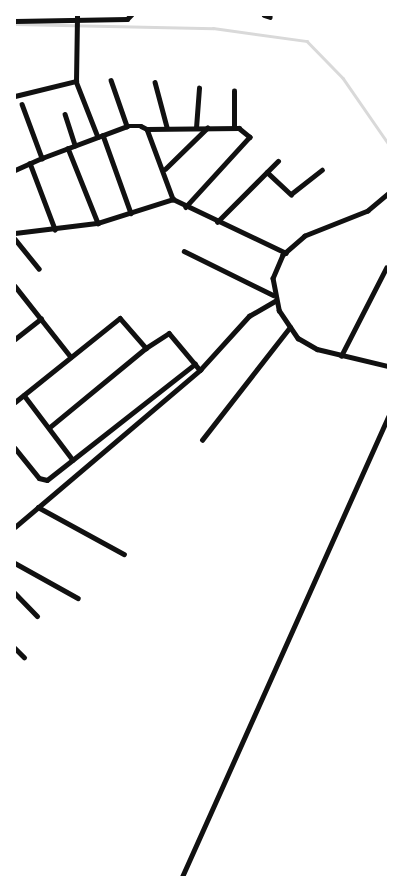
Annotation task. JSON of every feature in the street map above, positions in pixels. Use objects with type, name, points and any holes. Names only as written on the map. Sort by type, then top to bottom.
[{"type":"street","points":[[40,15],[40,21]]},
{"type":"street","points":[[15,21],[109,16],[127,19],[131,15]]},
{"type":"street","points":[[77,18],[76,81],[101,136],[131,213]]},
{"type":"street","points":[[111,80],[127,126]]},
{"type":"street","points":[[15,96],[76,81]]},
{"type":"street","points":[[155,82],[167,127]]},
{"type":"street","points":[[196,128],[199,88]]},
{"type":"street","points":[[234,90],[234,128]]},
{"type":"street","points":[[22,104],[42,158]]},
{"type":"street","points":[[65,114],[75,145]]},
{"type":"street","points":[[15,170],[127,126],[147,129],[167,127],[234,128],[246,130],[250,141],[186,207]]},
{"type":"street","points":[[165,169],[207,128]]},
{"type":"street","points":[[147,129],[165,169],[174,199],[217,222],[286,253]]},
{"type":"street","points":[[68,148],[98,223]]},
{"type":"street","points":[[217,222],[278,161]]},
{"type":"street","points":[[30,163],[55,229]]},
{"type":"street","points":[[267,172],[292,194],[322,170]]},
{"type":"street","points":[[388,194],[368,211],[305,236],[286,253],[273,278],[273,295],[298,338],[317,349],[388,366]]},
{"type":"street","points":[[15,233],[98,223],[174,199]]},
{"type":"street","points":[[15,239],[39,269]]},
{"type":"street","points":[[184,251],[273,295]]},
{"type":"street","points":[[340,356],[386,268]]},
{"type":"street","points":[[15,286],[70,357]]},
{"type":"street","points":[[15,527],[193,380],[249,316],[276,301]]},
{"type":"street","points":[[15,402],[120,318],[146,348]]},
{"type":"street","points":[[15,339],[41,319]]},
{"type":"street","points":[[202,440],[290,327]]},
{"type":"street","points":[[50,427],[146,348],[169,333],[200,370]]},
{"type":"street","points":[[15,448],[41,480],[73,460],[195,364]]},
{"type":"street","points":[[24,395],[73,460]]},
{"type":"street","points":[[182,877],[388,418]]},
{"type":"street","points":[[38,508],[124,554]]},
{"type":"street","points":[[15,563],[78,598]]},
{"type":"street","points":[[15,593],[37,616]]},
{"type":"street","points":[[15,648],[24,657]]},
{"type":"waterway","points":[[15,24],[213,28],[307,41],[343,78],[388,143]]}]
